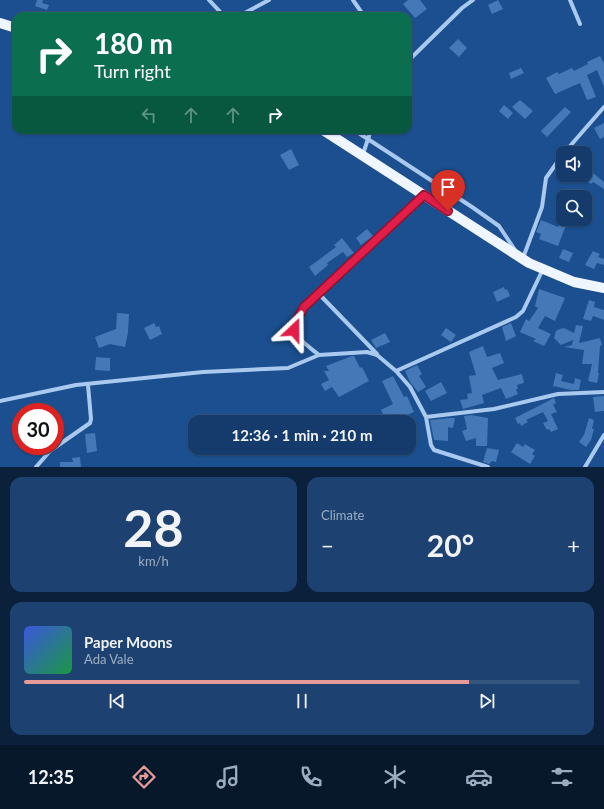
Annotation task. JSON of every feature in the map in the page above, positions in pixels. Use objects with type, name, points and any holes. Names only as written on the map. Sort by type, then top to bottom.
[{"type":"main road","points":[[0,23],[12,27]]},
{"type":"main road","points":[[330,134],[363,154],[521,257],[574,282],[604,288]]},
{"type":"street","points":[[209,0],[220,12]]},
{"type":"street","points":[[246,12],[269,0]]},
{"type":"street","points":[[353,0],[361,12]]},
{"type":"street","points":[[412,57],[457,12],[473,0]]},
{"type":"street","points":[[570,0],[580,24]]},
{"type":"street","points":[[569,146],[604,107]]},
{"type":"street","points":[[361,134],[499,226],[521,257]]},
{"type":"street","points":[[363,154],[369,134]]},
{"type":"street","points":[[521,257],[542,207],[546,178],[556,163]]},
{"type":"street","points":[[319,355],[298,336],[294,330],[295,323],[304,307],[320,294],[424,195]]},
{"type":"street","points":[[396,371],[516,317],[523,311],[544,269]]},
{"type":"street","points":[[320,294],[377,355],[396,371],[410,388],[426,417],[431,445],[434,450],[488,467]]},
{"type":"street","points":[[0,402],[44,390],[76,385],[88,385],[203,372],[288,368],[319,355],[367,352],[377,355]]},
{"type":"street","points":[[36,467],[50,451],[90,423],[91,419],[88,385]]},
{"type":"street","points":[[426,417],[494,409],[558,394],[604,392]]},
{"type":"street","points":[[586,467],[604,435]]},
{"type":"building","points":[[37,0],[43,0],[42,3],[49,5],[47,10],[35,6]]},
{"type":"building","points":[[408,0],[420,0],[427,9],[415,18],[412,12],[410,12],[403,4]]},
{"type":"building","points":[[498,0],[503,9],[492,14],[488,5]]},
{"type":"building","points":[[458,39],[467,48],[459,57],[449,48]]},
{"type":"building","points":[[600,56],[604,63],[604,87],[597,70],[587,75],[596,97],[587,100],[580,83],[555,94],[546,78],[557,72],[559,74],[572,68],[574,71],[588,64],[587,62]]},
{"type":"building","points":[[521,68],[524,73],[511,79],[509,73]]},
{"type":"building","points":[[520,100],[533,111],[525,119],[512,107]]},
{"type":"building","points":[[504,105],[513,113],[508,119],[499,111]]},
{"type":"building","points":[[565,107],[571,112],[547,137],[541,131]]},
{"type":"building","points":[[604,123],[604,137],[600,139],[594,128]]},
{"type":"building","points":[[291,149],[299,165],[289,170],[280,155]]},
{"type":"building","points":[[592,172],[604,182],[604,189],[593,182],[591,184],[589,182],[592,182]]},
{"type":"building","points":[[541,220],[558,227],[566,226],[558,246],[539,239],[541,234],[536,232]]},
{"type":"building","points":[[367,229],[373,236],[361,245],[356,238]]},
{"type":"building","points":[[342,238],[354,253],[347,257],[343,252],[327,263],[328,265],[315,276],[309,267],[336,247],[334,245]]},
{"type":"building","points":[[563,249],[573,253],[569,262],[559,258]]},
{"type":"building","points":[[593,251],[600,254],[598,257],[604,259],[604,265],[597,263],[594,269],[585,265]]},
{"type":"building","points":[[504,287],[505,290],[507,289],[510,296],[497,302],[493,292]]},
{"type":"building","points":[[539,289],[565,298],[555,321],[545,316],[538,328],[551,334],[544,346],[533,341],[536,339],[520,332],[526,319],[529,321],[538,308],[535,306]]},
{"type":"building","points":[[589,300],[595,302],[594,307],[604,310],[604,320],[593,316],[591,321],[583,319]]},
{"type":"building","points":[[117,313],[129,314],[125,347],[110,344],[99,348],[95,337],[116,329]]},
{"type":"building","points":[[154,323],[156,327],[159,326],[162,334],[150,340],[144,328]]},
{"type":"building","points":[[511,323],[516,336],[506,341],[502,327]]},
{"type":"building","points":[[576,325],[583,326],[579,343],[600,338],[602,345],[600,346],[597,383],[588,381],[592,364],[582,364],[584,350],[564,347],[572,345],[573,340],[561,345],[554,338],[556,331],[564,328],[574,333]]},
{"type":"building","points":[[446,328],[456,335],[451,342],[441,335]]},
{"type":"building","points":[[385,333],[390,342],[376,348],[371,340]]},
{"type":"building","points":[[483,346],[487,357],[500,353],[504,363],[492,368],[498,380],[522,374],[524,383],[517,385],[518,389],[516,389],[518,394],[506,399],[501,388],[482,395],[484,403],[463,409],[460,400],[468,399],[467,394],[472,393],[469,376],[476,375],[469,352]]},
{"type":"building","points":[[354,356],[360,368],[362,367],[369,381],[339,397],[332,387],[325,391],[321,384],[329,380],[324,371],[329,371],[326,366]]},
{"type":"building","points":[[96,357],[110,358],[110,371],[95,370]]},
{"type":"building","points":[[417,365],[422,374],[419,376],[426,387],[418,392],[410,382],[405,371]]},
{"type":"building","points":[[556,373],[563,375],[561,381],[574,384],[575,378],[581,380],[579,390],[571,390],[553,386]]},
{"type":"building","points":[[393,376],[404,397],[407,396],[414,412],[407,415],[384,415],[381,410],[393,404],[382,381]]},
{"type":"building","points":[[441,382],[447,393],[431,401],[425,391]]},
{"type":"building","points":[[604,396],[604,411],[595,412],[593,397]]},
{"type":"building","points":[[554,398],[556,403],[553,405],[557,412],[551,414],[558,429],[551,432],[549,429],[547,430],[543,423],[548,421],[543,412],[526,420],[528,422],[521,426],[520,423],[518,424],[515,418]]},
{"type":"building","points":[[471,415],[488,418],[487,446],[476,446],[476,438],[466,441],[462,431],[467,429],[464,416]]},
{"type":"building","points":[[455,418],[453,428],[448,427],[448,441],[434,440],[430,420]]},
{"type":"building","points":[[589,418],[594,420],[592,429],[594,429],[591,440],[586,447],[579,442],[584,435]]},
{"type":"building","points":[[95,433],[97,451],[87,453],[85,434]]},
{"type":"building","points":[[517,443],[523,447],[525,444],[535,450],[532,454],[535,456],[530,464],[511,452]]},
{"type":"building","points":[[487,448],[499,450],[496,462],[492,461],[489,464],[483,462]]},
{"type":"building","points":[[80,457],[81,467],[60,467],[60,462],[73,462],[72,458]]},
{"type":"route","points":[[294,330],[295,323],[304,307],[320,294],[424,195],[448,211]]}]
